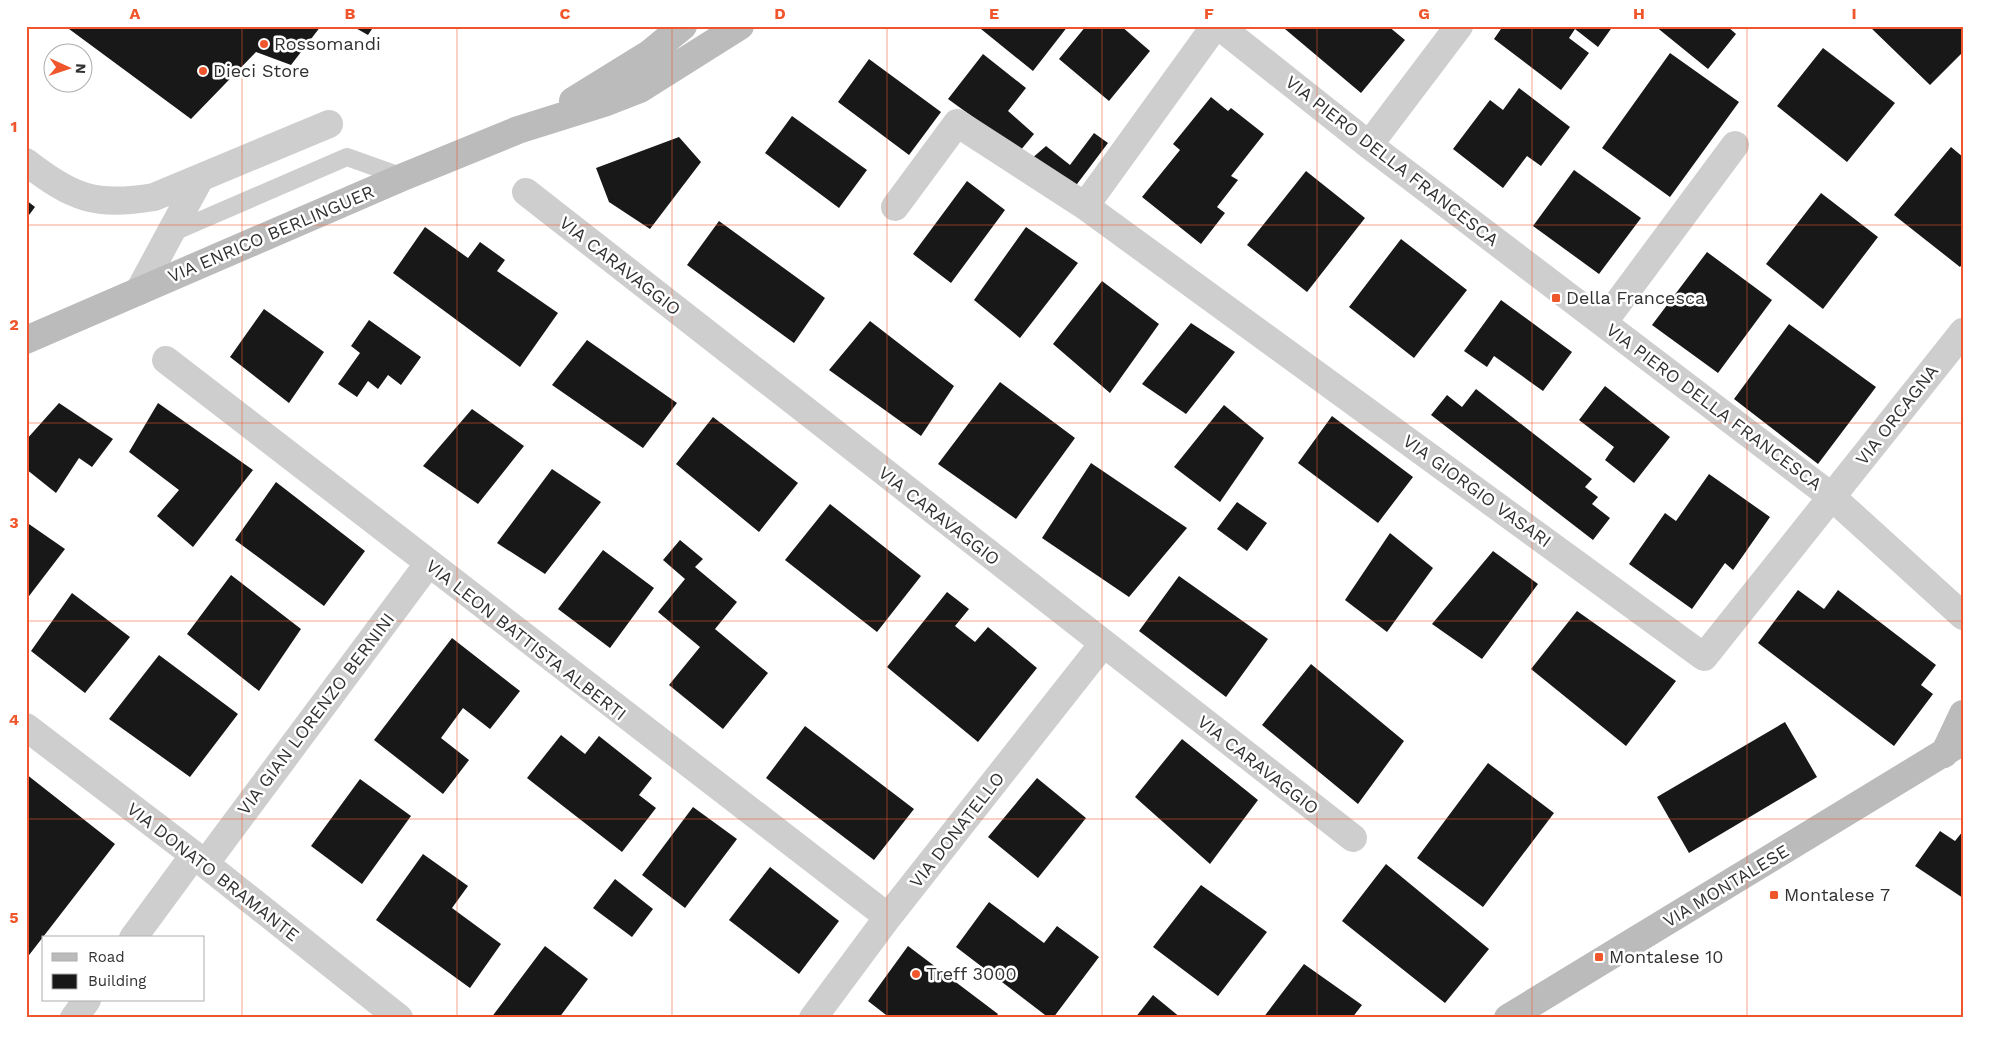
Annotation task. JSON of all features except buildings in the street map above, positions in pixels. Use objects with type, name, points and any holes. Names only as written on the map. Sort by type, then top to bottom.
[{"type":"main road","points":[[518,130],[604,83],[650,54],[683,26]]},
{"type":"main road","points":[[518,130],[604,104],[640,89],[740,26]]},
{"type":"main road","name":"VIA ENRICO BERLINGUER","points":[[26,340],[404,177],[518,130]]},
{"type":"main road","name":"VIA MONTALESE","points":[[1508,1018],[1954,747],[1963,714]]},
{"type":"street","points":[[1085,206],[1215,26]]},
{"type":"street","name":"VIA PIERO DELLA FRANCESCA","points":[[1219,26],[1369,145],[1832,498],[1963,616]]},
{"type":"street","points":[[1369,145],[1459,26]]},
{"type":"street","points":[[26,162],[56,185],[96,201],[127,202],[154,197],[199,180],[329,124]]},
{"type":"street","name":"VIA GIORGIO VASARI","points":[[895,207],[957,124],[1085,206],[1704,656],[1832,498]]},
{"type":"street","points":[[1603,323],[1735,145]]},
{"type":"street","points":[[140,291],[199,180]]},
{"type":"street","name":"VIA CARAVAGGIO","points":[[526,192],[1353,838]]},
{"type":"street","name":"VIA ORCAGNA","points":[[1832,498],[1963,332]]},
{"type":"street","name":"VIA LEON BATTISTA ALBERTI","points":[[166,360],[888,918]]},
{"type":"street","name":"VIA GIAN LORENZO BERNINI","points":[[135,936],[199,860],[428,564]]},
{"type":"street","name":"VIA DONATELLO","points":[[813,1018],[888,918],[1103,644]]},
{"type":"street","name":"VIA DONATO BRAMANTE","points":[[26,727],[400,1018]]},
{"type":"street","points":[[74,1018],[86,1002]]},
{"type":"lane","points":[[169,234],[347,157],[404,177]]},
{"type":"place","name":"Rossomandi","points":[[264,44]]},
{"type":"place","name":"Dieci Store","points":[[203,71]]},
{"type":"place","name":"Della Francesca","points":[[1556,298]]},
{"type":"place","name":"Montalese 7","points":[[1774,895]]},
{"type":"place","name":"Montalese 10","points":[[1599,957]]},
{"type":"place","name":"Treff 3000","points":[[916,974]]}]
